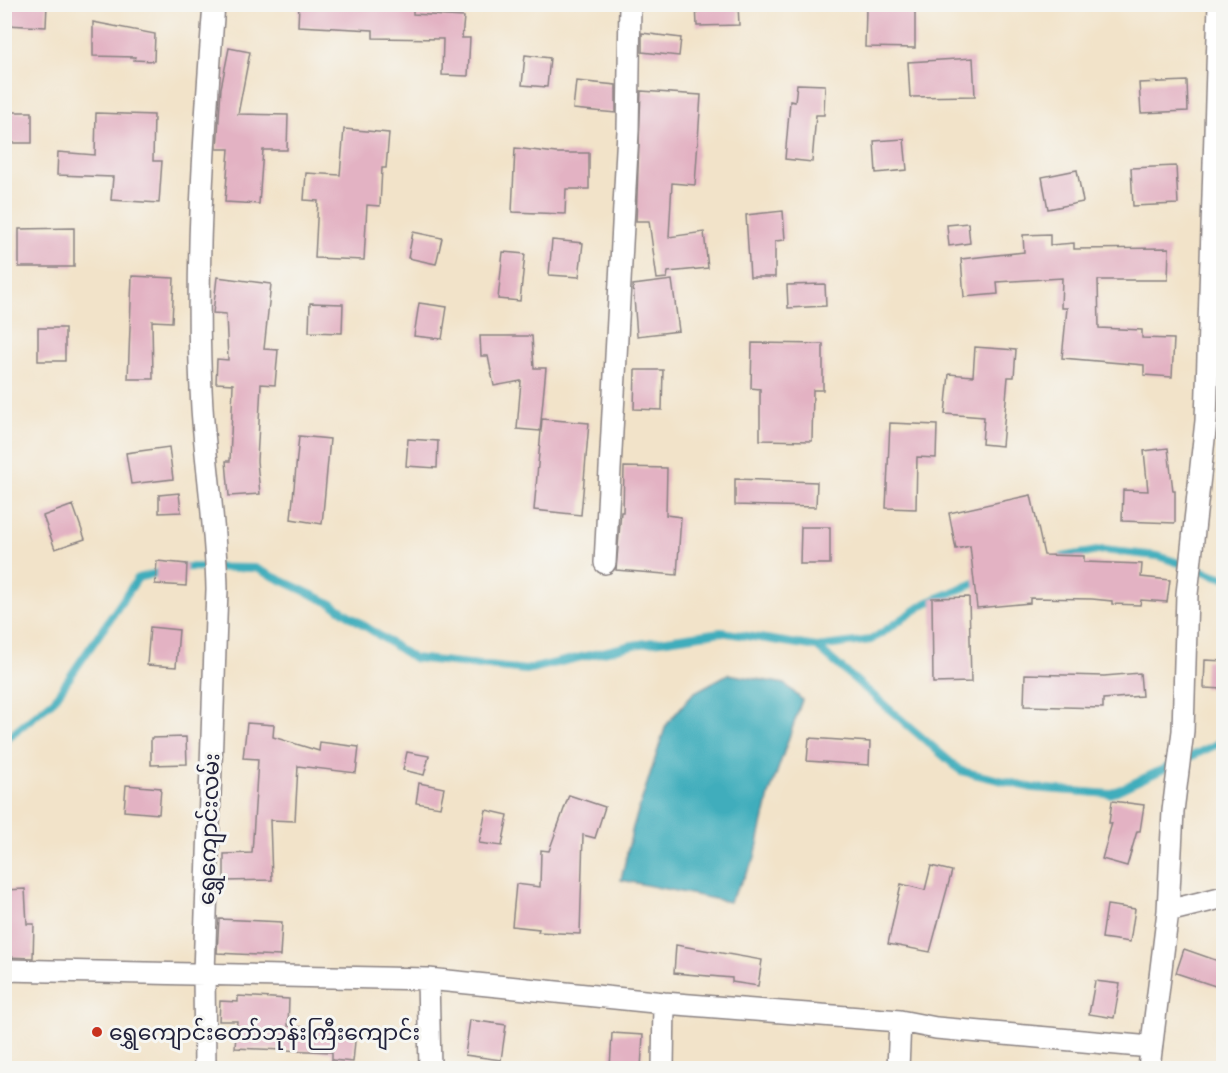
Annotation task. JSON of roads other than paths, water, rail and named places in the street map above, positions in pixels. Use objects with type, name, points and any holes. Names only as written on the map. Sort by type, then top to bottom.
[{"type":"street","name":"ရွှေကျောင်းလမ်း","points":[[205,1068],[204,973],[217,589],[216,543],[202,408],[200,259],[214,4]]},
{"type":"street","points":[[604,563],[628,131],[630,4]]},
{"type":"street","points":[[1149,1068],[1168,911],[1173,812],[1183,731],[1187,594],[1215,418],[1219,4]]},
{"type":"street","points":[[1168,911],[1224,897]]},
{"type":"street","points":[[4,970],[428,979],[664,1003],[900,1021],[936,1028],[1150,1047]]},
{"type":"street","points":[[428,979],[430,1068]]},
{"type":"street","points":[[663,1068],[664,1003]]},
{"type":"street","points":[[898,1068],[900,1021]]},
{"type":"water","points":[[728,674],[785,684],[802,700],[769,795],[754,861],[729,902],[621,880],[633,827],[666,725],[693,693]]},
{"type":"waterway","points":[[1063,557],[1103,550],[1158,556],[1224,578]]},
{"type":"waterway","points":[[178,567],[255,568],[332,604],[413,658],[526,670],[633,645],[721,632],[817,647],[961,771],[1033,788],[1110,794],[1224,741]]},
{"type":"waterway","points":[[4,741],[54,700],[138,578],[164,571]]},
{"type":"waterway","points":[[817,647],[871,640],[926,603],[982,580]]},
{"type":"place","name":"ရွှေကျောင်းတော်ဘုန်းကြီးကျောင်း","points":[[97,1032]]}]
